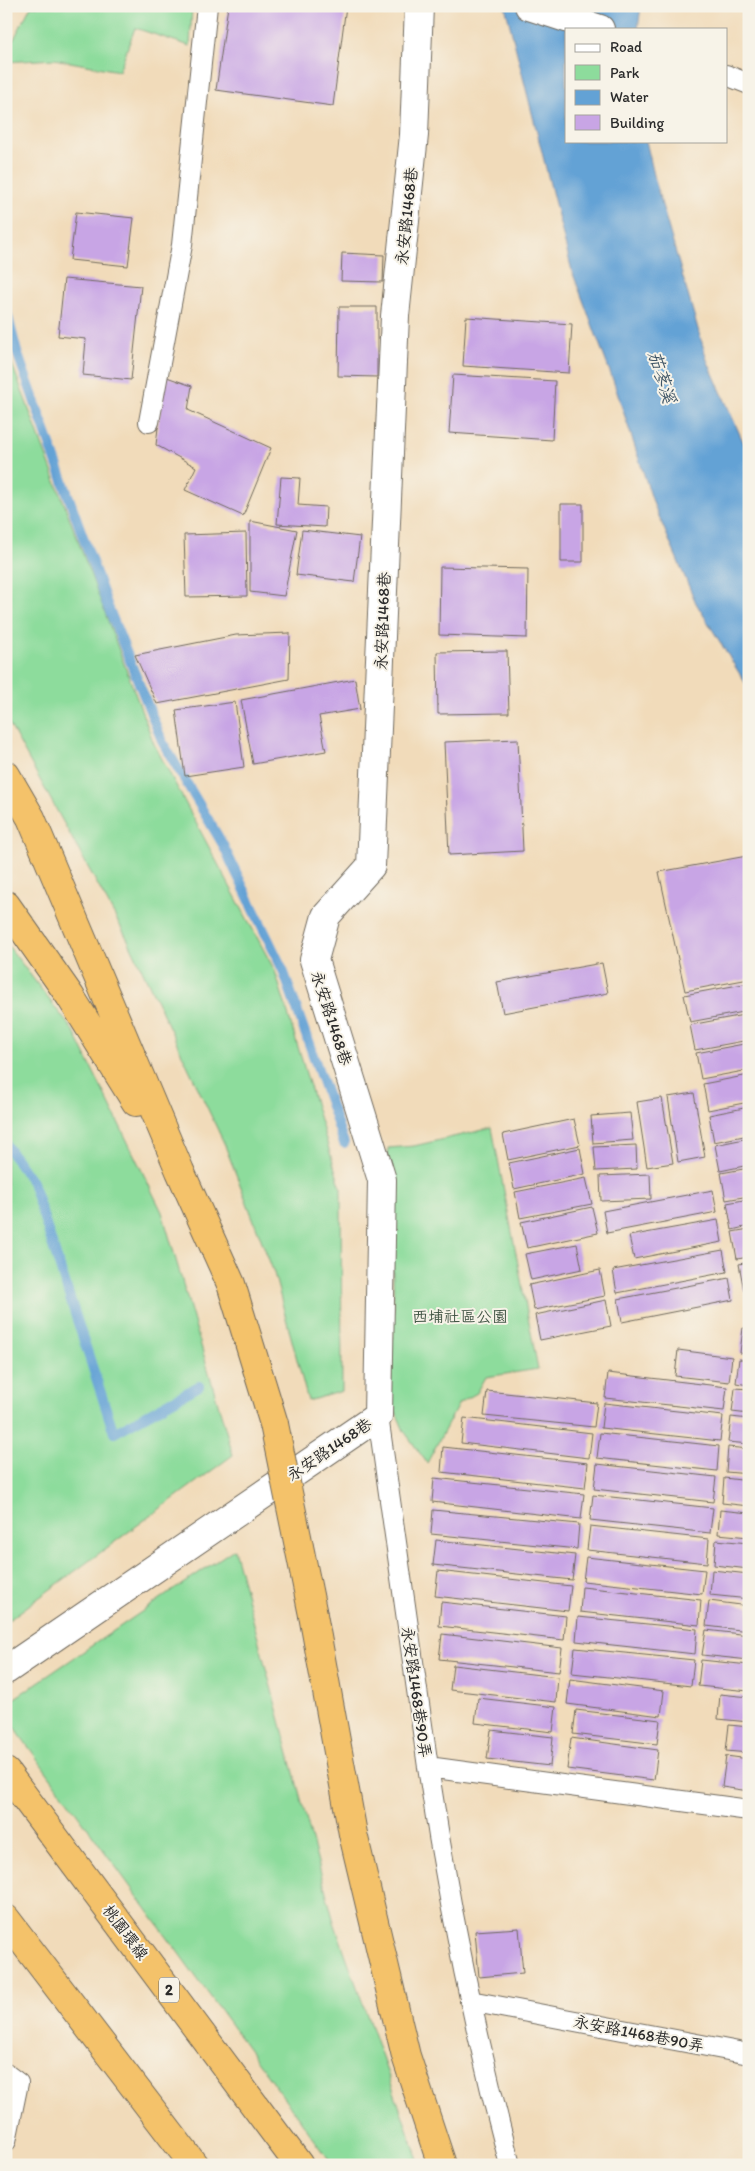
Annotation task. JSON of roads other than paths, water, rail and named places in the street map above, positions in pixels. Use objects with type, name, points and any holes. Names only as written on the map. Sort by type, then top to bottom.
[{"type":"highway","points":[[6,775],[30,818],[180,1171],[231,1284],[274,1424],[313,1615],[358,1854],[406,2056],[442,2165]]},
{"type":"highway","points":[[6,905],[70,996],[180,1171]]},
{"type":"highway","name":"桃園環線","points":[[6,1772],[299,2165]]},
{"type":"highway","points":[[6,1919],[194,2165]]},
{"type":"street","name":"永安路1468巷","points":[[6,1670],[378,1416],[382,1180],[314,960],[326,916],[371,866],[395,316],[414,136],[419,6]]},
{"type":"street","points":[[529,6],[597,28]]},
{"type":"lane","points":[[149,422],[182,245],[207,6]]},
{"type":"lane","points":[[728,76],[749,84]]},
{"type":"lane","name":"永安路1468巷90弄","points":[[378,1416],[428,1767],[749,1810]]},
{"type":"lane","points":[[428,1767],[442,1859],[470,2001],[510,2165]]},
{"type":"lane","name":"永安路1468巷90弄","points":[[470,2001],[749,2054]]},
{"type":"lane","points":[[6,2141],[10,2079]]},
{"type":"water","name":"茄苳溪","points":[[505,6],[641,6],[638,28],[565,28],[565,142],[646,142],[657,188],[707,360],[749,455],[749,689],[696,603],[654,505],[613,380],[572,271]]},
{"type":"waterway","points":[[6,309],[17,352],[107,604],[163,743],[222,843],[283,970],[344,1143]]},
{"type":"waterway","points":[[6,1145],[32,1182],[114,1433],[199,1386]]},
{"type":"park label","name":"西埔社區公園","points":[[460,1316]]}]
